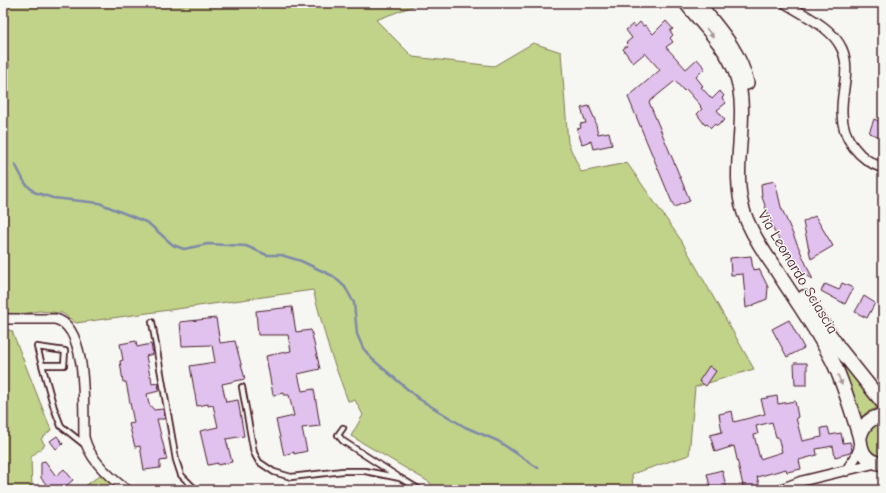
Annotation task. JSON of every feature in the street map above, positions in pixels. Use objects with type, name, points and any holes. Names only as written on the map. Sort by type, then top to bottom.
[{"type":"street","name":"Via Leonardo Sciascia","points":[[686,3],[726,38],[738,55],[747,81],[749,109],[748,194],[752,212],[759,228],[834,351],[883,403]]},
{"type":"street","name":"Via Leonardo Sciascia","points":[[698,3],[703,17]]},
{"type":"street","points":[[785,3],[823,28],[834,37],[841,48],[846,60],[847,71],[842,113],[844,127],[849,141],[856,151],[865,159],[883,168]]},
{"type":"street","points":[[3,319],[56,319],[66,325],[77,344],[80,356],[83,380],[84,437],[86,446],[94,459],[127,490]]},
{"type":"street","name":"Via Leonardo Sciascia","points":[[834,351],[864,454],[870,460],[880,464]]},
{"type":"street","points":[[846,471],[855,458],[865,425],[869,420],[875,417],[883,416]]},
{"type":"street","points":[[781,490],[786,486],[796,483],[880,464]]},
{"type":"lane","points":[[152,322],[176,460],[181,476],[196,490]]},
{"type":"lane","points":[[42,365],[64,365],[65,351],[37,347],[42,365],[54,408],[62,426],[86,446]]},
{"type":"lane","points":[[242,387],[254,453],[259,462],[274,472],[291,476],[343,471],[365,471],[400,478]]},
{"type":"lane","points":[[343,428],[338,435],[343,441],[420,490]]},
{"type":"green space","points":[[3,3],[421,3],[376,20],[413,57],[494,66],[533,43],[561,52],[568,143],[581,172],[627,163],[681,240],[754,369],[695,387],[689,455],[632,474],[633,490],[436,490],[429,482],[351,436],[363,415],[355,400],[348,401],[329,349],[313,290],[76,323],[62,313],[39,311],[22,314],[3,313],[3,71],[10,66],[3,50]]},
{"type":"green space","points":[[3,328],[12,331],[51,430],[41,439],[45,445],[31,457],[32,488],[34,490],[3,490]]},
{"type":"green space","points":[[838,357],[877,408],[867,412],[859,419],[836,358]]},
{"type":"green space","points":[[883,423],[883,458],[876,455],[871,450],[866,439],[871,429],[876,425]]},
{"type":"green space","points":[[104,472],[124,490],[80,490]]},
{"type":"building","points":[[666,21],[673,29],[670,31],[673,35],[670,38],[673,42],[666,47],[686,69],[697,59],[705,68],[696,77],[703,86],[701,87],[712,99],[720,91],[724,96],[722,98],[726,103],[717,110],[725,120],[717,126],[715,124],[711,128],[707,124],[705,125],[697,114],[702,109],[700,107],[701,106],[686,89],[684,91],[675,81],[649,102],[690,201],[674,207],[628,97],[660,70],[645,53],[633,63],[623,49],[628,45],[626,43],[632,38],[626,30],[633,24],[635,27],[640,22],[653,34]]},
{"type":"building","points":[[589,106],[595,120],[598,134],[609,132],[612,145],[593,149],[591,141],[582,144],[577,129],[581,128],[580,124],[586,123],[581,108]]},
{"type":"building","points":[[874,119],[883,123],[883,138],[869,133]]},
{"type":"building","points":[[775,181],[781,207],[813,280],[795,266],[774,231],[762,197],[761,184]]},
{"type":"building","points":[[815,216],[833,246],[811,259],[803,222]]},
{"type":"building","points":[[751,256],[753,270],[759,269],[768,287],[767,299],[746,308],[743,274],[731,275],[730,258]]},
{"type":"building","points":[[842,283],[853,288],[845,304],[821,291],[825,284],[839,290]]},
{"type":"building","points":[[864,296],[875,303],[867,318],[855,312]]},
{"type":"building","points":[[292,307],[296,332],[311,330],[320,369],[298,374],[302,391],[314,389],[320,426],[302,428],[307,451],[294,454],[294,452],[284,455],[276,420],[294,416],[289,395],[284,395],[284,393],[273,395],[266,356],[291,351],[288,335],[258,335],[256,311]]},
{"type":"building","points":[[216,318],[220,343],[235,341],[245,379],[222,384],[226,402],[238,400],[244,436],[226,439],[232,462],[218,465],[218,463],[208,465],[200,431],[218,427],[213,405],[208,406],[208,404],[197,406],[190,366],[215,362],[212,345],[182,346],[180,322]]},
{"type":"building","points":[[789,320],[804,348],[787,357],[772,329]]},
{"type":"building","points":[[136,341],[137,347],[151,344],[153,354],[146,356],[152,384],[158,383],[159,391],[147,394],[149,404],[154,410],[163,409],[165,419],[157,419],[167,460],[160,461],[160,468],[144,470],[140,446],[135,447],[129,424],[134,423],[126,382],[123,382],[120,361],[123,360],[120,344]]},
{"type":"building","points":[[794,363],[807,363],[807,385],[795,385]]},
{"type":"building","points":[[709,366],[716,371],[706,386],[699,381]]},
{"type":"building","points":[[777,396],[778,404],[795,401],[798,417],[796,418],[802,441],[822,437],[821,428],[828,427],[830,435],[841,433],[843,443],[850,442],[852,450],[850,453],[835,457],[833,446],[816,449],[817,455],[799,460],[801,469],[787,472],[786,469],[757,477],[760,487],[744,490],[734,446],[715,452],[710,435],[722,432],[719,414],[732,411],[734,422],[765,414],[761,399]],"holes":[[[772,422],[776,437],[778,437],[782,452],[760,459],[754,435],[758,434],[756,426]]]},
{"type":"building","points":[[57,436],[63,444],[56,449],[50,441]]},
{"type":"building","points":[[45,461],[56,476],[64,469],[73,480],[61,490],[51,490],[41,478],[41,462]]},
{"type":"building","points":[[722,470],[727,490],[711,490],[707,474]]},
{"type":"waterway","points":[[15,164],[25,183],[34,192],[53,198],[99,203],[148,223],[173,245],[184,249],[208,244],[246,246],[267,255],[281,255],[301,261],[333,276],[345,287],[354,303],[357,334],[363,348],[372,359],[419,399],[465,427],[498,441],[538,468]]}]
